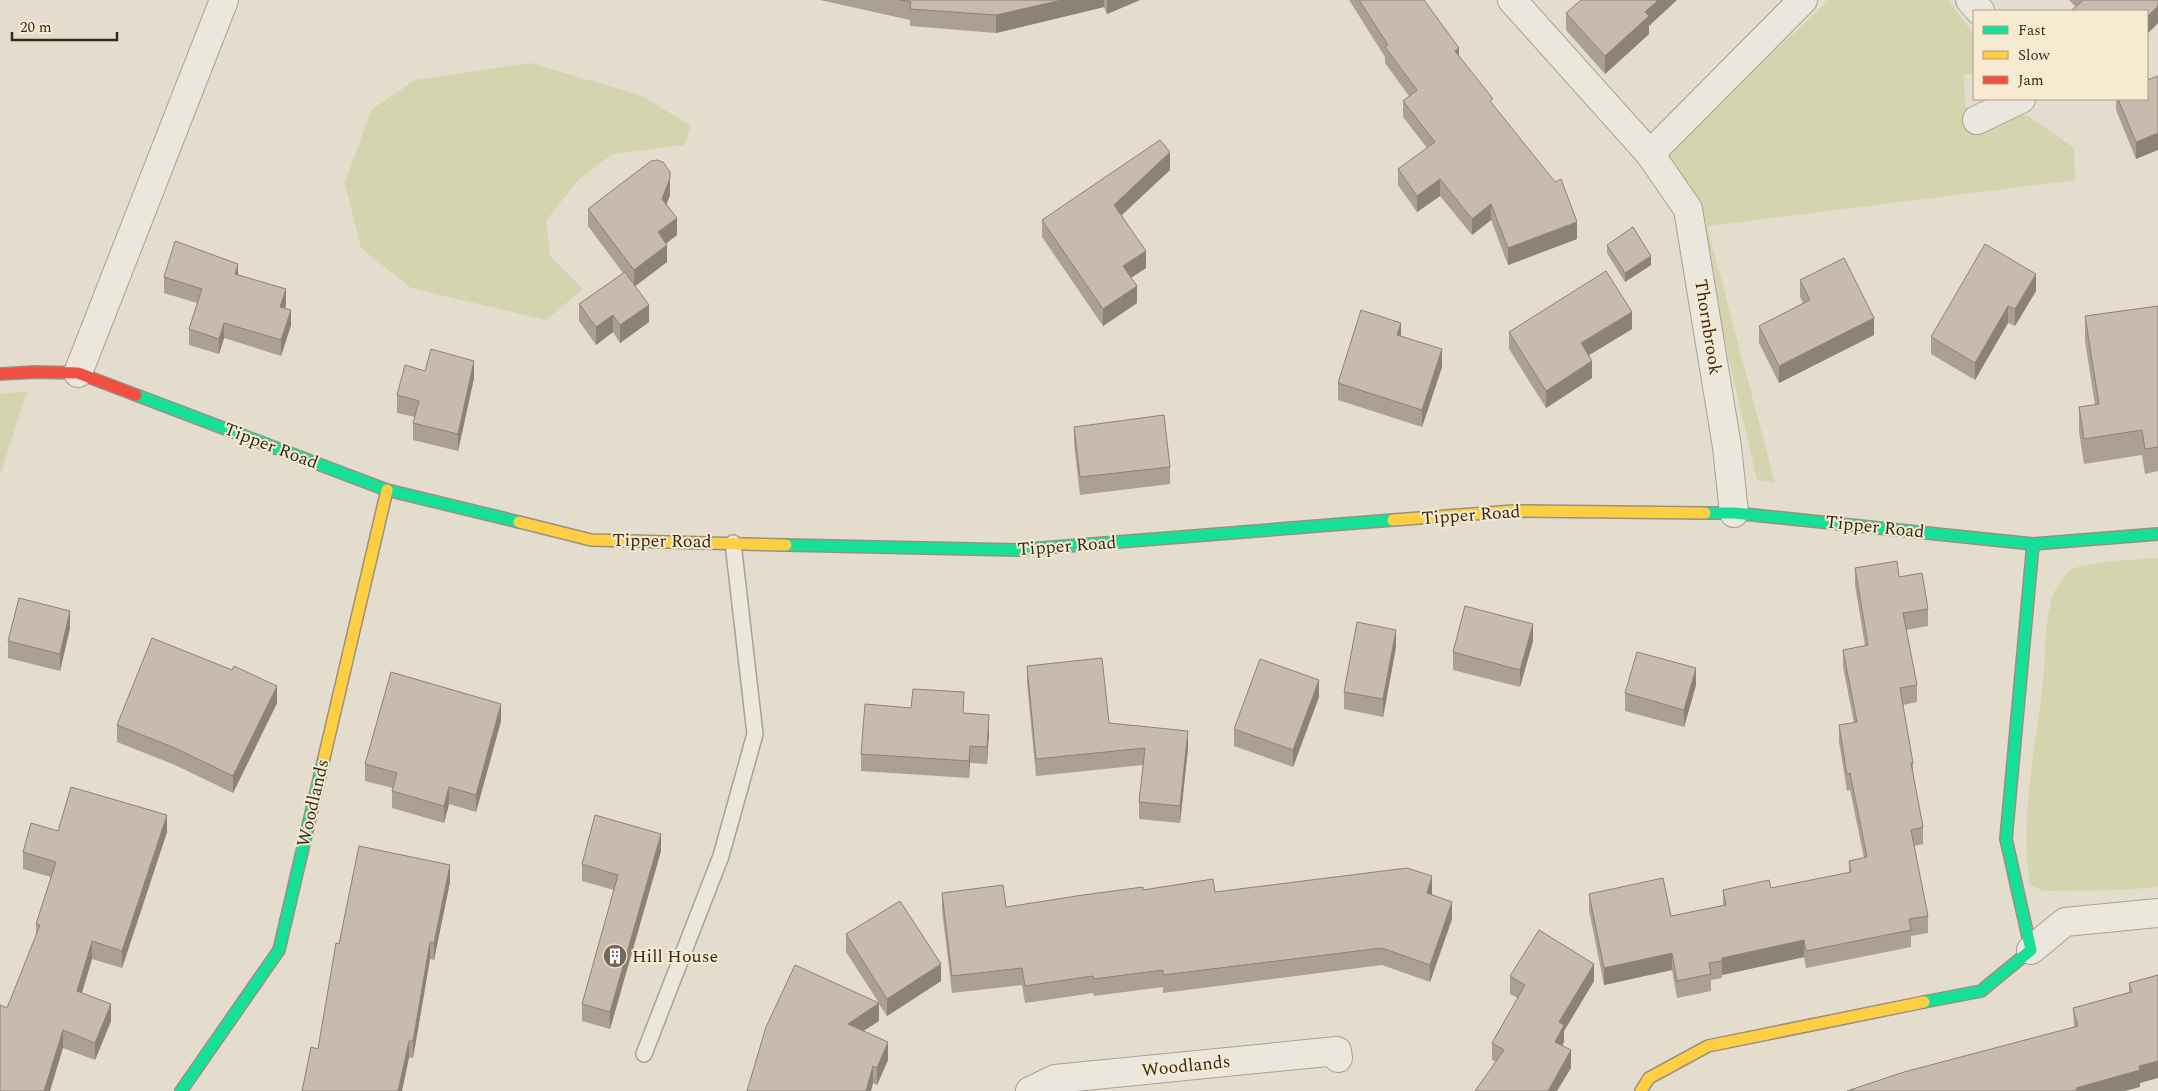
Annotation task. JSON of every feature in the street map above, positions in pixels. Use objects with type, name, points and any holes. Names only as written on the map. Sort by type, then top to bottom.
[{"type":"street","points":[[78,373],[224,0]]},
{"type":"street","name":"Thornbrook","points":[[1512,0],[1650,154],[1688,209],[1727,447],[1734,513]]},
{"type":"street","points":[[1650,154],[1803,0]]},
{"type":"street","points":[[1970,0],[1979,10]]},
{"type":"street","points":[[1977,120],[2019,100]]},
{"type":"street","name":"Tipper Road","points":[[0,374],[35,372],[78,373],[387,490],[591,540],[1017,550],[1513,511],[1734,513],[2033,544],[2158,534]]},
{"type":"street","name":"Woodlands","points":[[181,1091],[279,950],[387,490]]},
{"type":"street","points":[[2031,950],[2006,839],[2033,544]]},
{"type":"street","points":[[1641,1091],[1649,1078],[1708,1046],[1981,991],[2064,922],[2158,913]]},
{"type":"street","name":"Woodlands","points":[[1030,1091],[1055,1079],[1337,1051],[1338,1058]]},
{"type":"lane","points":[[644,1054],[721,856],[754,734],[733,543]]},
{"type":"green space","points":[[1829,0],[1948,0],[1973,34],[1973,73],[1964,75],[1965,106],[2028,116],[2074,148],[2075,180],[1707,226],[1775,483],[1757,480],[1692,200],[1663,156]]},
{"type":"green space","points":[[530,63],[640,95],[691,126],[684,145],[612,154],[577,181],[546,221],[550,256],[583,289],[546,320],[411,288],[361,248],[345,183],[371,110],[415,80]]},
{"type":"green space","points":[[27,391],[0,476],[0,394]]},
{"type":"green space","points":[[2158,558],[2158,887],[2121,890],[2044,891],[2030,885],[2026,834],[2027,808],[2043,681],[2047,626],[2053,594],[2069,571],[2078,567],[2113,561]]},
{"type":"building","points":[[900,0],[1062,0],[996,15],[910,9],[911,2]]},
{"type":"building","points":[[1359,0],[1424,0],[1459,48],[1455,51],[1493,99],[1490,101],[1555,182],[1561,179],[1577,222],[1508,248],[1491,204],[1472,219],[1440,179],[1417,196],[1398,169],[1435,142],[1403,101],[1417,90],[1385,47],[1388,45]]},
{"type":"building","points":[[1581,0],[1658,0],[1645,12],[1649,16],[1605,56],[1566,13]]},
{"type":"building","points":[[2083,0],[2158,0],[2158,6],[2148,16],[2148,10],[2072,10]]},
{"type":"building","points":[[2158,76],[2158,133],[2136,142],[2118,100],[2148,100],[2148,80]]},
{"type":"building","points":[[1160,140],[1170,152],[1114,205],[1146,251],[1123,266],[1137,286],[1103,309],[1042,220]]},
{"type":"building","points":[[651,161],[663,162],[670,172],[670,178],[662,199],[677,218],[658,232],[667,245],[634,270],[588,209]]},
{"type":"building","points":[[1633,227],[1651,256],[1625,273],[1607,245]]},
{"type":"building","points":[[175,241],[238,264],[235,274],[286,289],[280,307],[291,310],[281,340],[224,323],[219,339],[189,329],[202,289],[164,277]]},
{"type":"building","points":[[1985,244],[2036,274],[2015,309],[2008,306],[1975,363],[1931,337]]},
{"type":"building","points":[[1844,258],[1874,318],[1779,366],[1759,326],[1810,300],[1800,280]]},
{"type":"building","points":[[1606,271],[1632,312],[1581,343],[1592,361],[1546,391],[1509,332]]},
{"type":"building","points":[[625,272],[649,305],[620,325],[613,315],[596,327],[579,304]]},
{"type":"building","points":[[2158,306],[2158,447],[2145,449],[2142,430],[2084,439],[2079,407],[2099,404],[2085,316]]},
{"type":"building","points":[[1361,310],[1401,323],[1397,335],[1442,349],[1422,410],[1338,383]]},
{"type":"building","points":[[431,349],[474,361],[458,434],[413,423],[419,401],[397,395],[405,365],[425,371]]},
{"type":"building","points":[[1164,415],[1170,467],[1080,477],[1074,427]]},
{"type":"building","points":[[1897,561],[1899,577],[1922,573],[1928,609],[1903,613],[1917,685],[1900,688],[1923,827],[1911,830],[1928,916],[1909,919],[1911,930],[1806,951],[1804,940],[1722,958],[1722,961],[1709,963],[1711,974],[1677,981],[1672,953],[1604,968],[1589,894],[1663,878],[1671,916],[1726,905],[1723,890],[1769,880],[1771,888],[1851,872],[1849,861],[1867,857],[1850,773],[1847,774],[1839,725],[1857,722],[1843,650],[1868,645],[1855,568]]},
{"type":"building","points":[[19,598],[70,611],[60,654],[8,641]]},
{"type":"building","points":[[1465,606],[1533,624],[1520,670],[1453,652]]},
{"type":"building","points":[[1357,622],[1396,630],[1383,699],[1344,692]]},
{"type":"building","points":[[152,638],[232,670],[234,666],[277,686],[233,776],[175,748],[117,725]]},
{"type":"building","points":[[1637,652],[1696,668],[1684,710],[1625,693]]},
{"type":"building","points":[[1102,658],[1109,723],[1188,731],[1180,806],[1139,802],[1145,748],[1036,759],[1027,666]]},
{"type":"building","points":[[1260,659],[1319,680],[1293,750],[1234,729]]},
{"type":"building","points":[[391,672],[501,704],[476,795],[449,787],[444,806],[392,791],[397,773],[365,764]]},
{"type":"building","points":[[913,689],[964,692],[963,713],[989,715],[987,747],[970,746],[969,761],[861,754],[865,704],[911,708]]},
{"type":"building","points":[[71,787],[167,815],[122,951],[92,941],[77,991],[111,1004],[95,1043],[63,1030],[44,1091],[0,1091],[0,1005],[7,1008],[40,925],[36,924],[56,862],[23,852],[31,823],[58,831]]},
{"type":"building","name":"Hill House","points":[[595,815],[661,834],[610,1012],[582,1004],[618,875],[582,864]]},
{"type":"building","points":[[359,846],[450,865],[434,943],[430,942],[413,1041],[409,1041],[398,1091],[302,1091],[311,1047],[318,1049],[336,943],[339,944]]},
{"type":"building","points":[[1407,868],[1432,876],[1427,893],[1452,902],[1430,965],[1382,948],[1163,975],[1163,970],[1094,979],[1093,976],[1025,986],[1022,968],[952,976],[942,893],[1003,885],[1006,907],[1083,895],[1143,887],[1143,890],[1213,879],[1215,892]]},
{"type":"building","points":[[900,901],[941,964],[887,999],[846,934]]},
{"type":"building","points":[[1539,930],[1594,964],[1559,1022],[1564,1025],[1555,1042],[1571,1050],[1548,1091],[1475,1091],[1504,1050],[1492,1043],[1525,985],[1510,976]]},
{"type":"building","points":[[795,965],[879,1003],[848,1024],[888,1042],[877,1068],[873,1066],[866,1091],[747,1091],[766,1027]]},
{"type":"building","points":[[2158,975],[2158,1061],[2139,1066],[2140,1070],[2076,1088],[2077,1091],[1847,1091],[1904,1072],[2078,1026],[2073,1008],[2132,992],[2129,983]]},
{"type":"traffic: fast","points":[[136,395],[387,490],[519,522]]},
{"type":"traffic: fast","points":[[1705,513],[1734,513],[2033,544],[2158,534]]},
{"type":"traffic: fast","points":[[786,545],[1017,550],[1393,520]]},
{"type":"traffic: fast","points":[[1924,1002],[1981,991],[2031,950],[2006,839],[2033,544]]},
{"type":"traffic: fast","points":[[181,1091],[279,950],[324,758]]},
{"type":"traffic: slow","points":[[324,758],[387,490]]},
{"type":"traffic: slow","points":[[1393,520],[1513,511],[1705,513]]},
{"type":"traffic: slow","points":[[519,522],[591,540],[786,545]]},
{"type":"traffic: slow","points":[[1641,1091],[1649,1078],[1708,1046],[1924,1002]]},
{"type":"traffic: jam","points":[[0,374],[35,372],[78,373],[136,395]]},
{"type":"place","name":"Hill House","points":[[615,956]]}]
